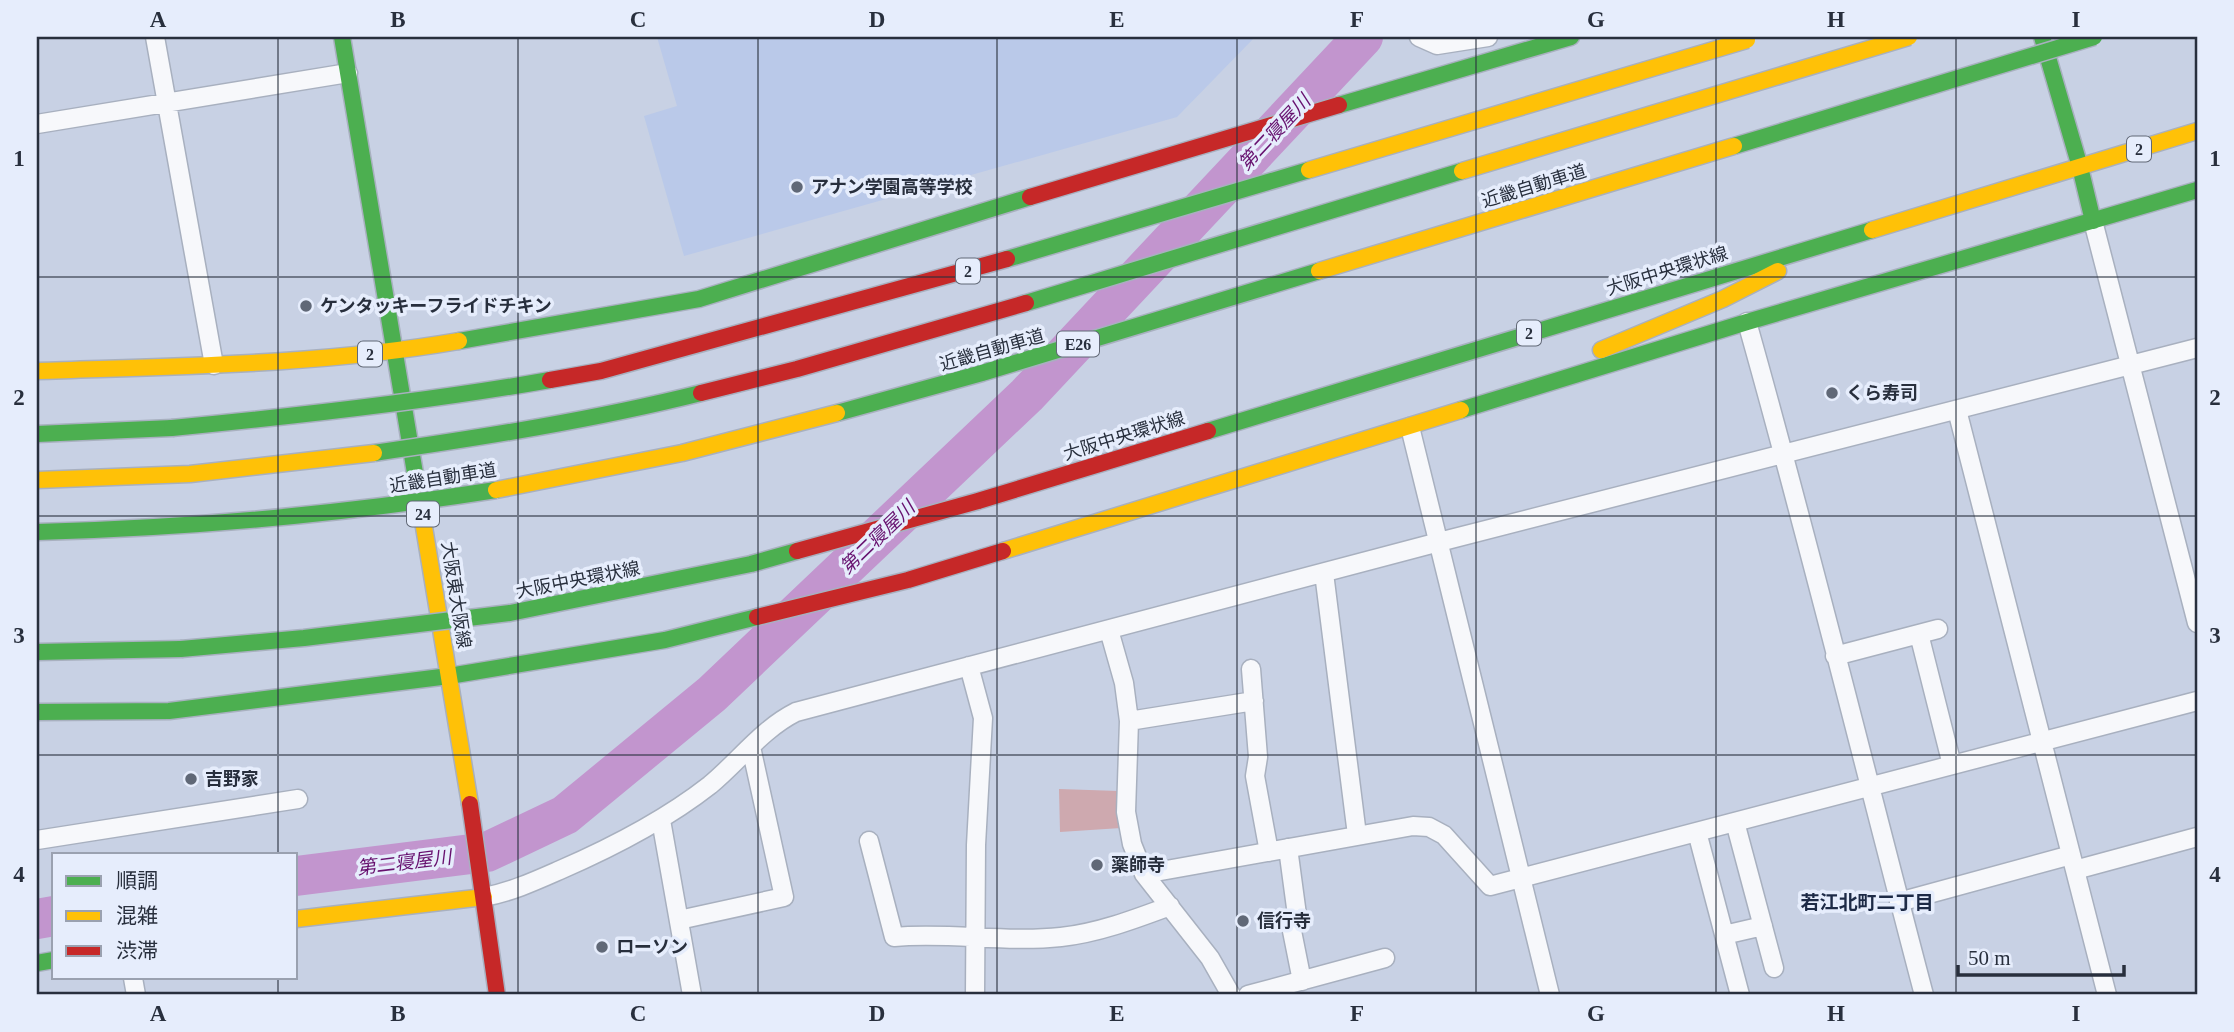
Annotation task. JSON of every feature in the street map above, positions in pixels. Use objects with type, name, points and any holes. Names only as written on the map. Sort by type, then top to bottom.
[{"type":"main road","name":"大阪東大阪線","points":[[342,37],[465,772],[497,995]]},
{"type":"main road","name":"2","points":[[37,371],[214,365],[396,352],[699,299],[1543,40],[1571,37]]},
{"type":"main road","name":"近畿自動車道","points":[[37,480],[190,474],[338,458],[486,437],[636,409],[797,369],[968,320],[1909,37]]},
{"type":"main road","points":[[2042,37],[2093,221]]},
{"type":"main road","name":"近畿自動車道","points":[[37,532],[196,526],[345,512],[501,489],[647,460],[787,427],[982,373],[2094,37]]},
{"type":"main road","name":"2","points":[[37,434],[172,428],[298,416],[486,391],[601,371],[957,274],[1752,38]]},
{"type":"main road","name":"大阪中央環状線","points":[[37,652],[181,649],[304,638],[510,613],[751,564],[978,501],[2197,131]]},
{"type":"main road","points":[[37,712],[169,711],[449,676],[665,640],[908,580],[1747,322],[2197,190]]},
{"type":"main road","points":[[1443,416],[1723,299],[1843,238]]},
{"type":"main road","points":[[298,919],[483,890]]},
{"type":"street","points":[[155,37],[214,365]]},
{"type":"street","points":[[1419,37],[1437,45],[1488,37]]},
{"type":"street","points":[[37,124],[348,73]]},
{"type":"street","points":[[2093,221],[2197,623]]},
{"type":"street","points":[[1747,322],[1784,454],[1868,787],[1924,995]]},
{"type":"street","points":[[483,890],[508,892],[596,854],[661,820],[710,785],[778,721],[796,712],[1438,542],[2197,348]]},
{"type":"street","points":[[1957,410],[2107,995]]},
{"type":"street","points":[[1410,426],[1550,995]]},
{"type":"street","points":[[1324,573],[1357,835]]},
{"type":"street","points":[[1835,656],[1938,629]]},
{"type":"street","points":[[1109,630],[1124,683],[1129,721],[1126,812],[1132,844],[1144,874],[1210,958],[1231,995]]},
{"type":"street","points":[[1919,634],[1952,765]]},
{"type":"street","points":[[969,666],[983,718],[976,845],[975,995]]},
{"type":"street","points":[[1251,669],[1258,757],[1255,776],[1269,852]]},
{"type":"street","points":[[1129,721],[1254,701]]},
{"type":"street","points":[[1144,874],[1413,826],[1429,827],[1444,835],[1490,886],[2197,701]]},
{"type":"street","points":[[679,920],[784,897],[751,747]]},
{"type":"street","points":[[37,840],[298,799]]},
{"type":"street","points":[[661,820],[692,995]]},
{"type":"street","points":[[1735,822],[1774,968]]},
{"type":"street","points":[[1697,832],[1740,995]]},
{"type":"street","points":[[1899,902],[2197,837]]},
{"type":"street","points":[[869,841],[894,937],[924,934],[1021,939],[1064,937],[1126,922],[1170,906]]},
{"type":"street","points":[[1288,848],[1297,915],[1292,931],[1302,981]]},
{"type":"street","points":[[1724,935],[1763,926]]},
{"type":"street","points":[[1248,995],[1385,958]]},
{"type":"shaded area","name":"アナン学園高等学校","points":[[657,37],[1255,37],[1177,117],[684,256],[644,116],[677,106]]},
{"type":"shaded area","points":[[1059,789],[1119,791],[1121,828],[1060,832]]},
{"type":"waterway","name":"第二寝屋川","points":[[298,876],[487,852],[565,815],[712,694],[1027,395],[1363,37]]},
{"type":"waterway","name":"第二寝屋川","points":[[37,919],[52,916]]},
{"type":"traffic: fast","points":[[342,37],[417,485]]},
{"type":"traffic: fast","points":[[1339,105],[1571,37]]},
{"type":"traffic: fast","points":[[2042,37],[2093,221]]},
{"type":"traffic: fast","points":[[1734,146],[2094,37]]},
{"type":"traffic: fast","points":[[1007,259],[1309,170]]},
{"type":"traffic: fast","points":[[1026,303],[1462,171]]},
{"type":"traffic: fast","points":[[1461,410],[1747,322],[2197,190]]},
{"type":"traffic: fast","points":[[459,341],[699,299],[1030,197]]},
{"type":"traffic: fast","points":[[1208,431],[1872,230]]},
{"type":"traffic: fast","points":[[837,413],[982,373],[1319,271]]},
{"type":"traffic: fast","points":[[172,428],[361,408],[550,380]]},
{"type":"traffic: fast","points":[[374,453],[620,412],[701,393]]},
{"type":"traffic: fast","points":[[37,434],[172,428]]},
{"type":"traffic: fast","points":[[37,532],[267,518],[496,490]]},
{"type":"traffic: fast","points":[[181,649],[304,638],[510,613],[751,564],[797,551]]},
{"type":"traffic: fast","points":[[37,712],[169,711],[449,676],[665,640],[757,617]]},
{"type":"traffic: fast","points":[[37,652],[181,649]]},
{"type":"traffic: fast","points":[[37,963],[52,960]]},
{"type":"traffic: slow","points":[[1462,171],[1909,37]]},
{"type":"traffic: slow","points":[[1309,170],[1747,40]]},
{"type":"traffic: slow","points":[[1872,230],[2197,131]]},
{"type":"traffic: slow","points":[[1319,271],[1734,146]]},
{"type":"traffic: slow","points":[[1601,350],[1723,299],[1778,271]]},
{"type":"traffic: slow","points":[[37,371],[302,360],[459,341]]},
{"type":"traffic: slow","points":[[1003,551],[1461,410]]},
{"type":"traffic: slow","points":[[496,490],[682,453],[837,413]]},
{"type":"traffic: slow","points":[[37,480],[190,474],[374,453]]},
{"type":"traffic: slow","points":[[417,485],[470,804]]},
{"type":"traffic: slow","points":[[298,919],[484,897]]},
{"type":"traffic: jam","points":[[1030,197],[1339,105]]},
{"type":"traffic: jam","points":[[550,380],[601,371],[1007,259]]},
{"type":"traffic: jam","points":[[701,393],[797,369],[1026,303]]},
{"type":"traffic: jam","points":[[978,501],[1208,431]]},
{"type":"traffic: jam","points":[[797,551],[978,501]]},
{"type":"traffic: jam","points":[[757,617],[908,580],[1003,551]]},
{"type":"traffic: jam","points":[[470,804],[497,995]]},
{"type":"place","name":"アナン学園高等学校","points":[[797,187]]},
{"type":"place","name":"ケンタッキーフライドチキン","points":[[306,306]]},
{"type":"place","name":"くら寿司","points":[[1832,393]]},
{"type":"place","name":"吉野家","points":[[191,779]]},
{"type":"place","name":"薬師寺","points":[[1097,865]]},
{"type":"place","name":"信行寺","points":[[1243,921]]},
{"type":"place","name":"ローソン","points":[[602,947]]},
{"type":"district","name":"若江北町二丁目","points":[[1867,902]]}]
